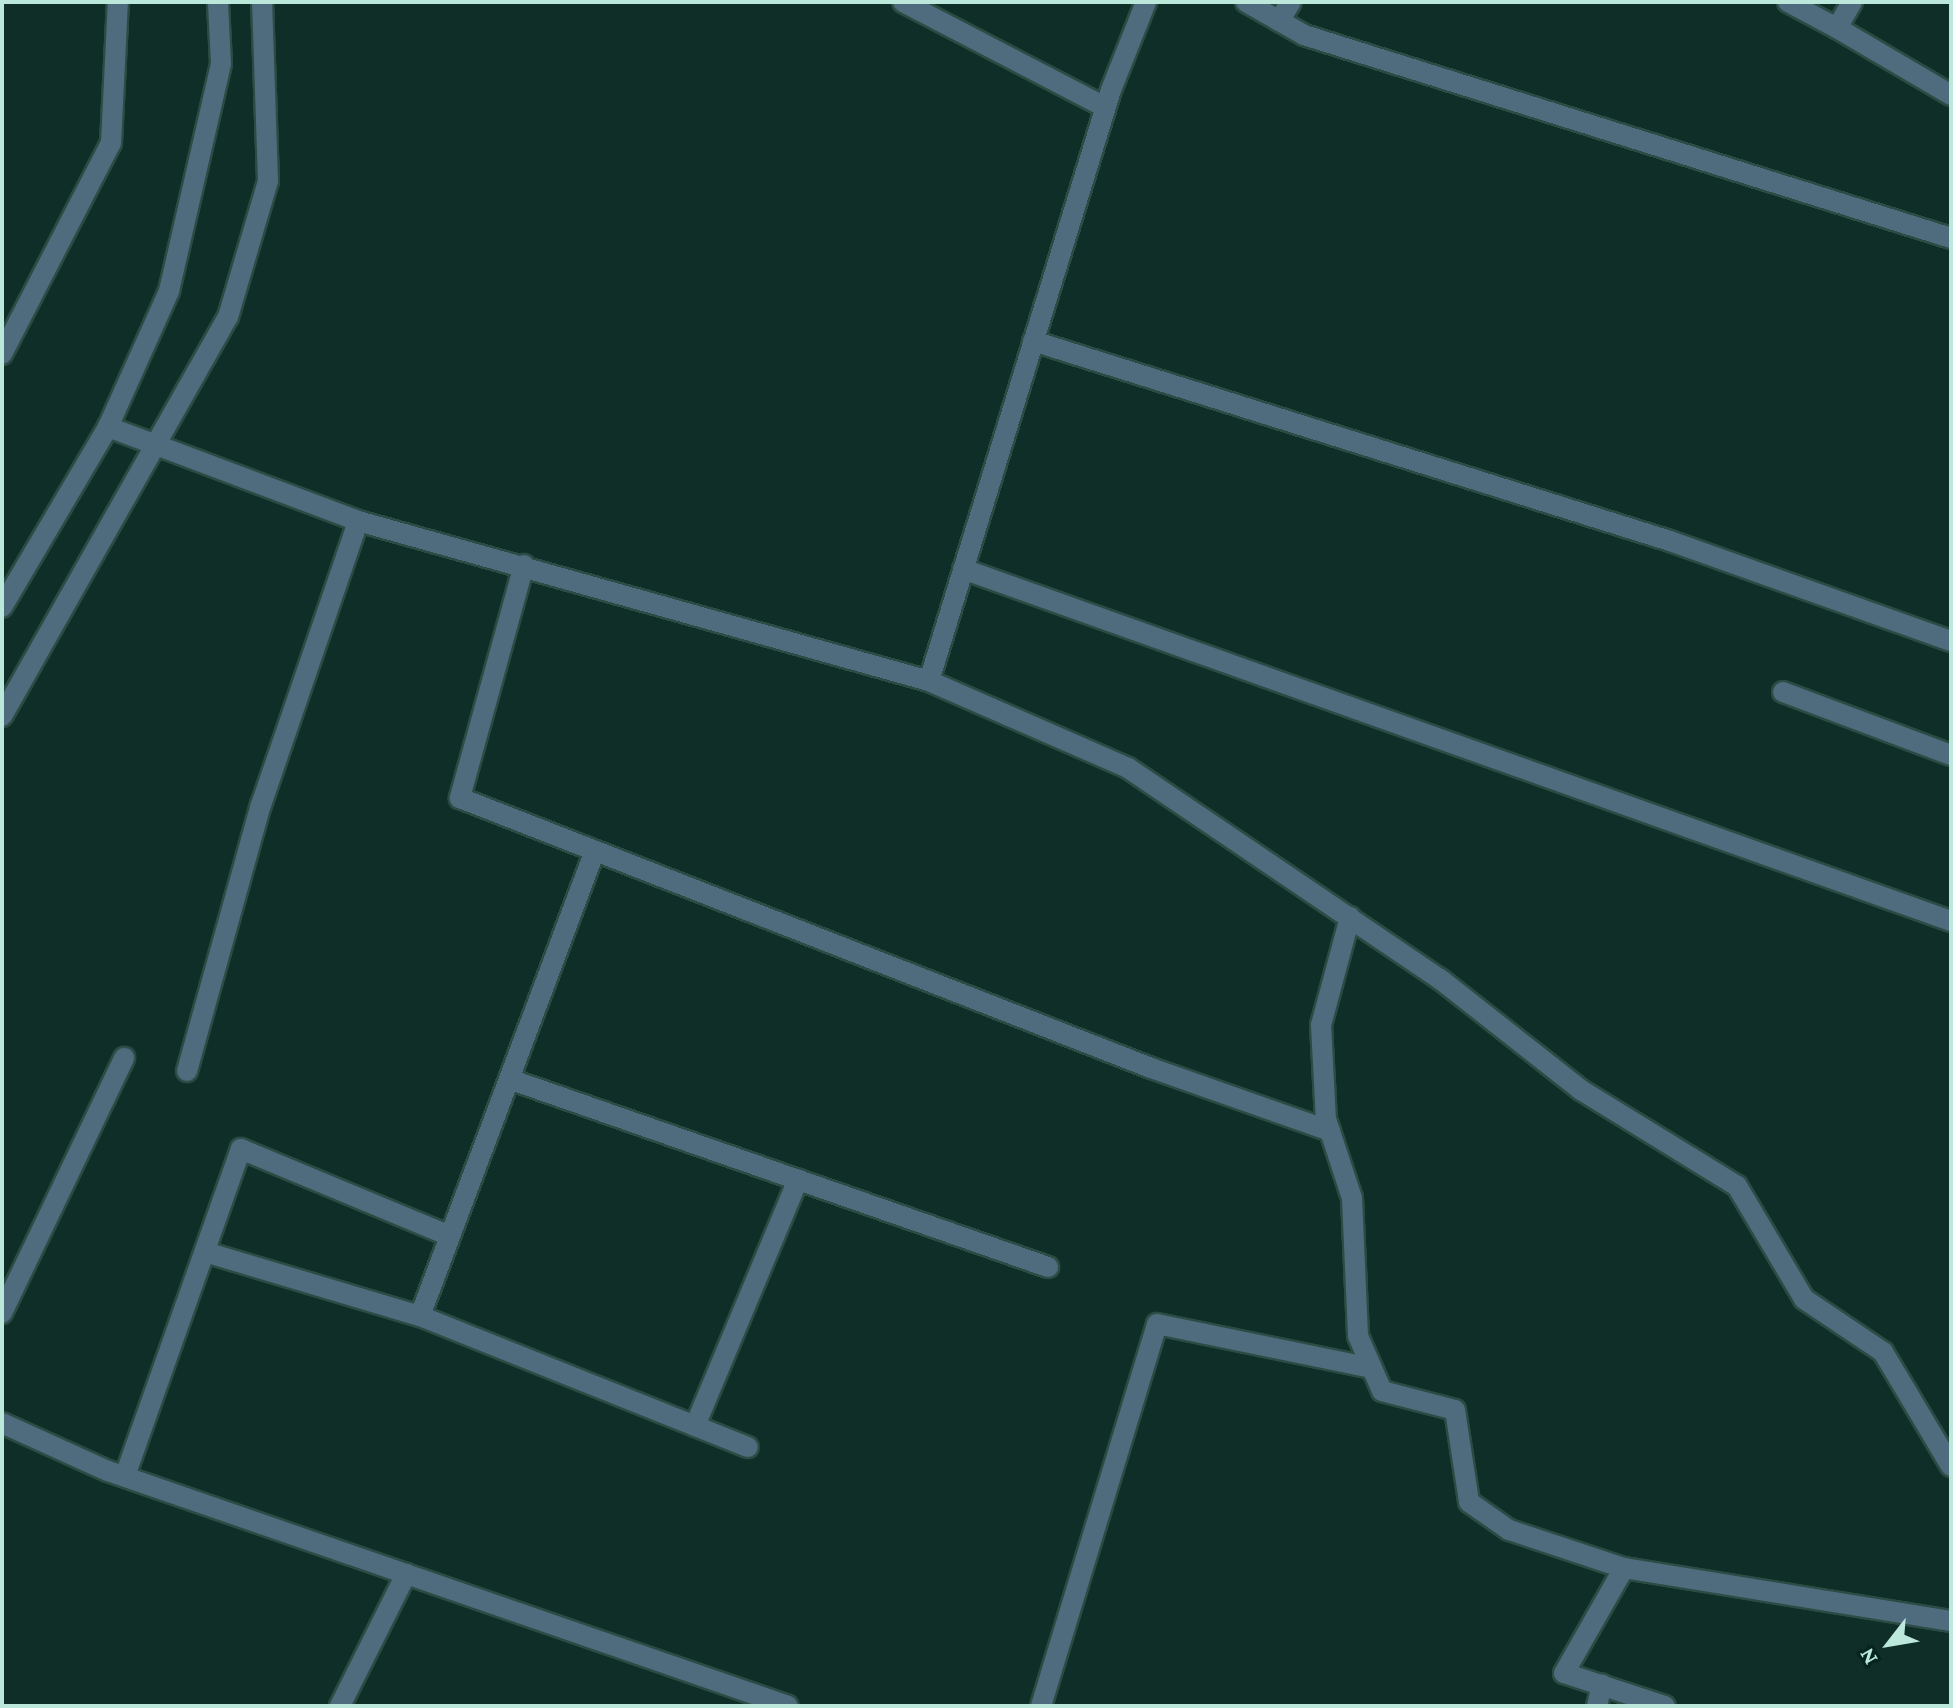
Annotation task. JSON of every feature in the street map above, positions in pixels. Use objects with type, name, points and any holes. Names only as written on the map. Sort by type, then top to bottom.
[{"type":"street","points":[[2,354],[111,143],[118,2]]},
{"type":"street","points":[[2,607],[108,427],[169,291],[221,64],[218,2]]},
{"type":"street","points":[[2,716],[158,446],[228,317],[268,181],[262,2]]},
{"type":"street","points":[[903,2],[1105,107]]},
{"type":"street","points":[[929,681],[1105,107],[1146,2]]},
{"type":"street","points":[[1246,2],[1304,35],[1951,238]]},
{"type":"street","points":[[1279,21],[1291,2]]},
{"type":"street","points":[[1788,2],[1951,95]]},
{"type":"street","points":[[1837,28],[1852,2]]},
{"type":"street","points":[[1033,341],[1670,541],[1951,641]]},
{"type":"street","points":[[108,427],[358,521],[524,565],[929,681],[1128,768],[1440,979],[1581,1090],[1737,1186],[1804,1299],[1883,1352],[1951,1466]]},
{"type":"street","points":[[187,1071],[261,805],[358,521]]},
{"type":"street","points":[[524,565],[460,798],[1151,1068],[1330,1131]]},
{"type":"street","points":[[963,569],[1951,921]]},
{"type":"street","points":[[1783,692],[1951,755]]},
{"type":"street","points":[[420,1316],[595,851]]},
{"type":"street","points":[[1350,917],[1321,1025],[1330,1131],[1352,1198],[1358,1336],[1382,1391],[1455,1410],[1469,1502],[1509,1530],[1624,1568],[1951,1621]]},
{"type":"street","points":[[2,1313],[124,1058]]},
{"type":"street","points":[[509,1079],[1048,1267]]},
{"type":"street","points":[[125,1476],[241,1149],[450,1236]]},
{"type":"street","points":[[695,1426],[798,1180]]},
{"type":"street","points":[[205,1252],[420,1316],[748,1447]]},
{"type":"street","points":[[1041,1706],[1157,1324],[1372,1368]]},
{"type":"street","points":[[2,1423],[125,1476],[788,1706]]},
{"type":"street","points":[[1624,1568],[1564,1673],[1665,1706]]},
{"type":"street","points":[[340,1706],[406,1574]]},
{"type":"street","points":[[1597,1706],[1602,1685]]}]
